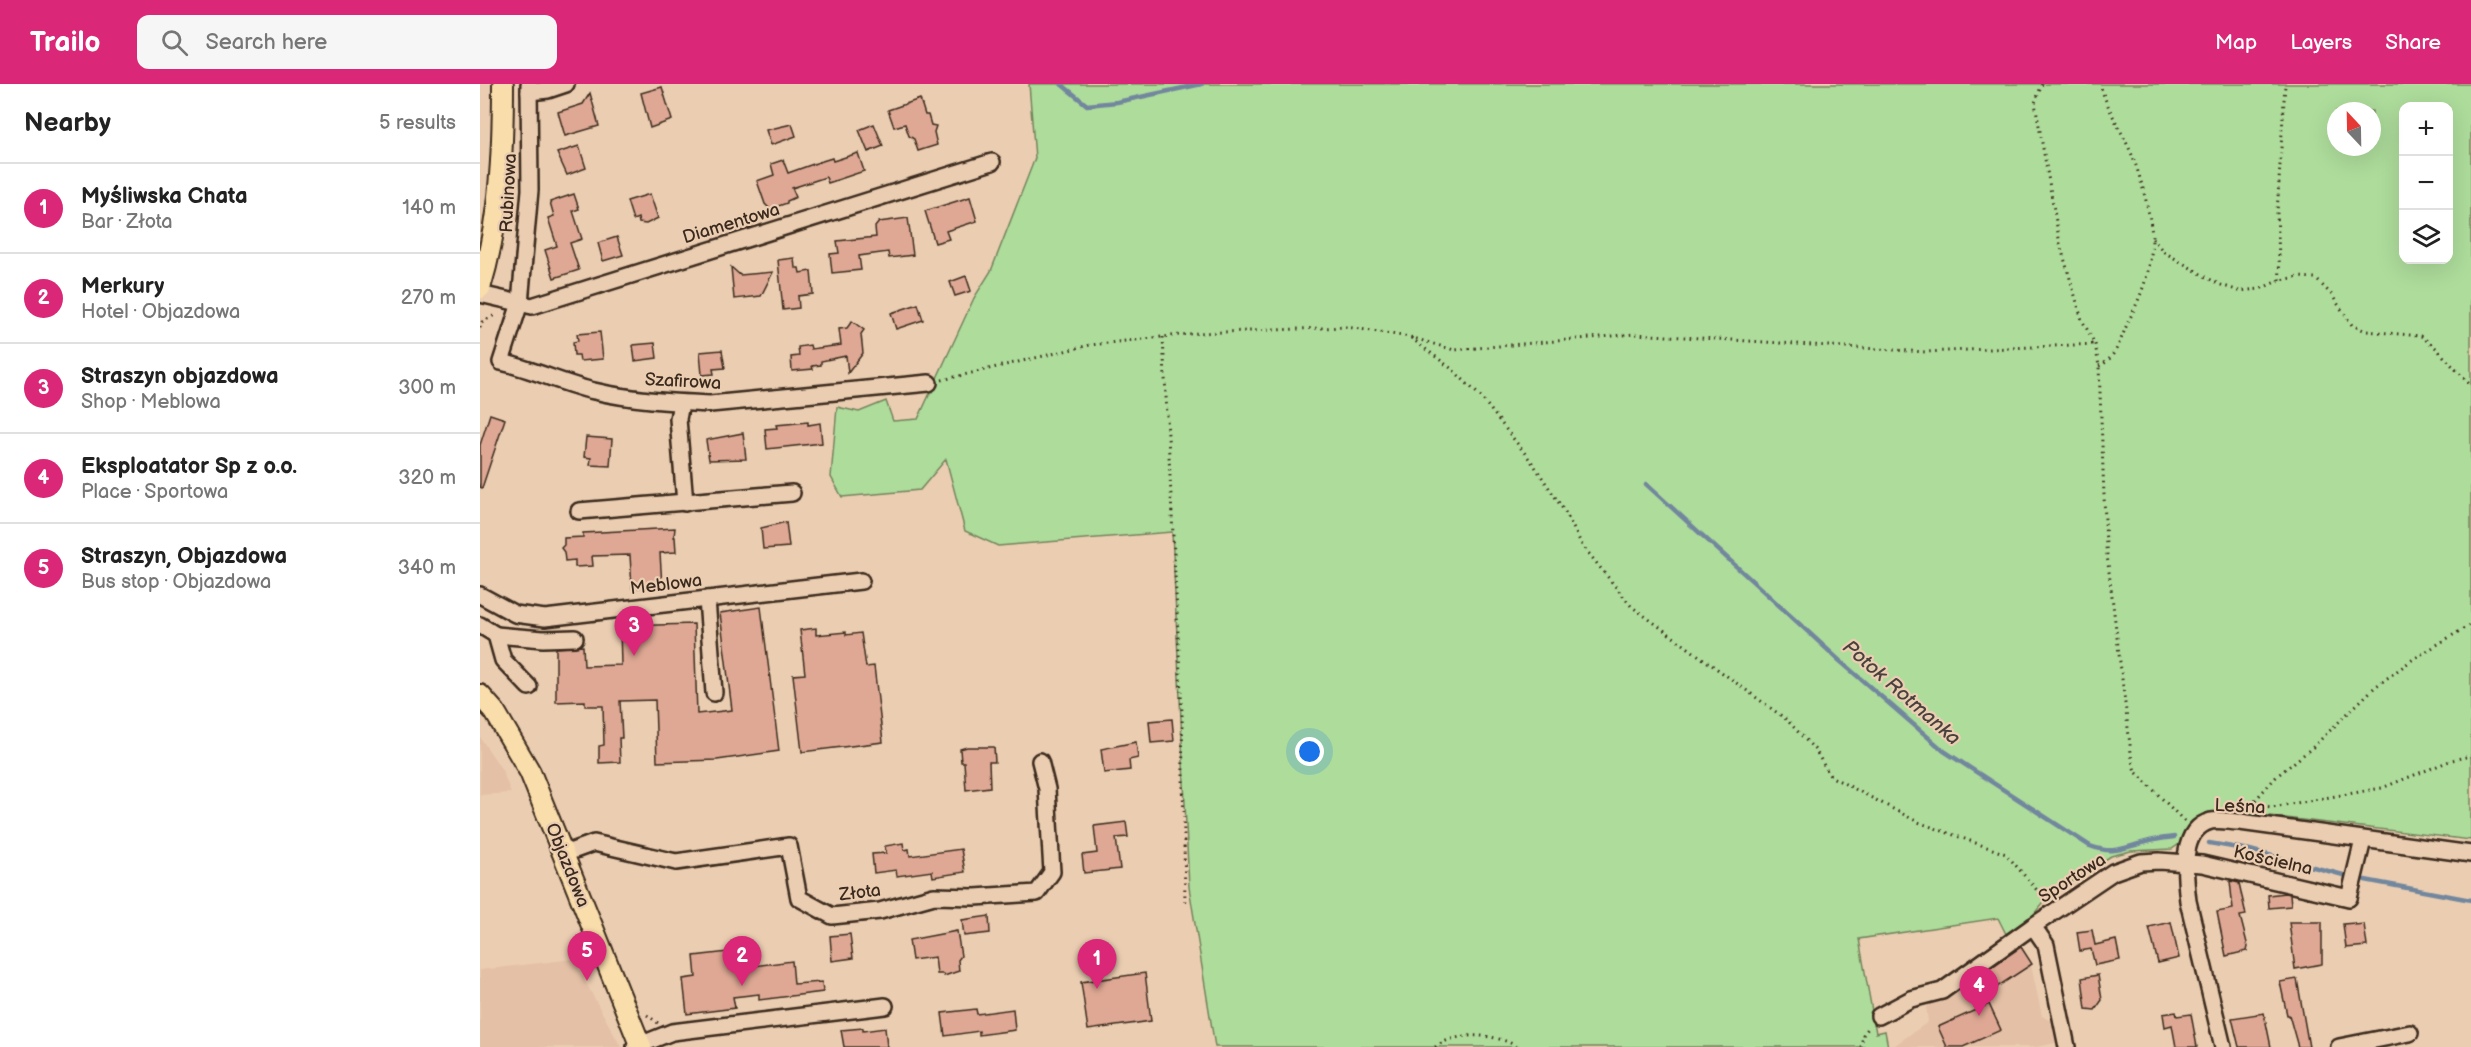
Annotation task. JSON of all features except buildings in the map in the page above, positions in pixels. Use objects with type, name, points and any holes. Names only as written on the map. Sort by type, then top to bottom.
[{"type":"main road","points":[[480,288],[495,225],[501,181],[502,84]]},
{"type":"main road","name":"Objazdowa","points":[[480,694],[516,744],[564,854],[639,1046]]},
{"type":"street","points":[[529,88],[548,90],[566,84]]},
{"type":"street","name":"Rubinowa","points":[[520,303],[530,190],[529,88]]},
{"type":"street","name":"Diamentowa","points":[[480,294],[532,306],[992,162]]},
{"type":"street","name":"Szafirowa","points":[[520,303],[501,362],[593,391],[650,401],[710,404],[929,382]]},
{"type":"street","points":[[681,403],[678,419],[685,503]]},
{"type":"street","points":[[579,511],[792,493]]},
{"type":"street","name":"Meblowa","points":[[482,603],[515,614],[545,618],[861,581]]},
{"type":"street","points":[[707,599],[714,693]]},
{"type":"street","points":[[480,625],[496,635],[543,639],[575,638]]},
{"type":"street","points":[[496,635],[503,660],[528,687]]},
{"type":"street","name":"Złota","points":[[564,854],[594,843],[676,861],[789,846],[799,898],[832,916],[880,911],[934,896],[975,897],[1037,893],[1052,872],[1047,789],[1040,761]]},
{"type":"street","name":"Leśna","points":[[2223,1047],[2188,901],[2187,863],[2190,836],[2193,831],[2210,822],[2240,822],[2471,854]]},
{"type":"street","name":"Kościelna","points":[[2187,863],[2202,864],[2349,898],[2363,840]]},
{"type":"street","name":"Sportowa","points":[[2067,1047],[2046,945],[2033,926],[2113,872],[2141,862],[2187,863]]},
{"type":"street","points":[[1879,1016],[1911,999],[1942,991],[2033,926]]},
{"type":"street","name":"Objazdowa","points":[[639,1046],[672,1032],[885,1006]]},
{"type":"street","points":[[2339,1047],[2410,1033]]},
{"type":"path","points":[[2040,84],[2035,103],[2060,244],[2082,320],[2095,344],[2099,366],[2106,547],[2132,761],[2135,771],[2193,831]]},
{"type":"path","points":[[2099,366],[2110,362],[2137,304],[2148,269],[2152,238],[2143,189],[2132,156],[2114,121],[2100,84]]},
{"type":"path","points":[[2280,280],[2277,213],[2285,84]]},
{"type":"path","points":[[2152,238],[2164,252],[2217,284],[2239,291],[2260,290],[2280,280],[2298,277],[2315,278],[2331,294],[2352,325],[2366,332],[2421,336],[2436,348],[2471,386]]},
{"type":"path","points":[[480,328],[482,322],[501,311],[504,300]]},
{"type":"path","points":[[929,382],[1090,345],[1198,333],[1347,327],[1410,337],[1454,350],[1635,334],[1926,352],[2095,344]]},
{"type":"path","points":[[1163,337],[1182,713],[1185,903]]},
{"type":"path","points":[[1410,337],[1452,369],[1480,396],[1534,465],[1565,512],[1582,545],[1631,606],[1787,720],[1816,751],[1830,776],[1918,822],[2006,854],[2055,911]]},
{"type":"path","points":[[2240,822],[2249,805],[2277,776],[2313,747],[2375,687],[2412,660],[2471,624]]},
{"type":"path","points":[[2249,805],[2273,807],[2382,788],[2452,760],[2471,756]]},
{"type":"path","points":[[1861,1047],[1863,1035],[1879,1016]]},
{"type":"path","points":[[1435,1047],[1445,1040],[1463,1035],[1509,1042],[1518,1047]]},
{"type":"shaded area","points":[[480,737],[502,770],[511,793],[480,795]]},
{"type":"shaded area","points":[[573,959],[621,1047],[480,1047],[480,970]]},
{"type":"shaded area","points":[[2031,965],[2042,1016],[2051,1021],[2056,1043],[2036,1047],[1892,1047],[1928,1022],[1926,1007],[1982,972],[1994,989]]},
{"type":"green space","points":[[1029,84],[2471,84],[2471,840],[2227,811],[2172,849],[2131,851],[2111,856],[2048,897],[2028,921],[2006,934],[1998,918],[1859,939],[1876,1033],[1885,1031],[1888,1047],[1215,1047],[1189,887],[1172,532],[998,546],[965,531],[946,459],[920,490],[842,497],[831,477],[837,407],[859,412],[886,401],[893,421],[918,419],[974,298],[991,271],[1035,158]]},
{"type":"waterway","points":[[1061,84],[1087,105],[1117,102],[1202,84]]},
{"type":"waterway","name":"Potok Rotmanka","points":[[1646,484],[1840,661],[1944,751],[2098,849],[2118,850],[2153,840],[2174,837]]},
{"type":"waterway","name":"Potok Rotmanka","points":[[2209,843],[2250,850],[2347,876]]},
{"type":"waterway","name":"Potok Rotmanka","points":[[2365,880],[2471,900]]},
{"type":"place","name":"Straszyn objazdowa","points":[[634,656]]},
{"type":"place","name":"Straszyn, Objazdowa","points":[[587,981]]},
{"type":"place","name":"Merkury","points":[[742,986]]},
{"type":"place","name":"Myśliwska Chata","points":[[1097,989]]},
{"type":"place","name":"Eksploatator Sp z o.o.","points":[[1979,1016]]}]
